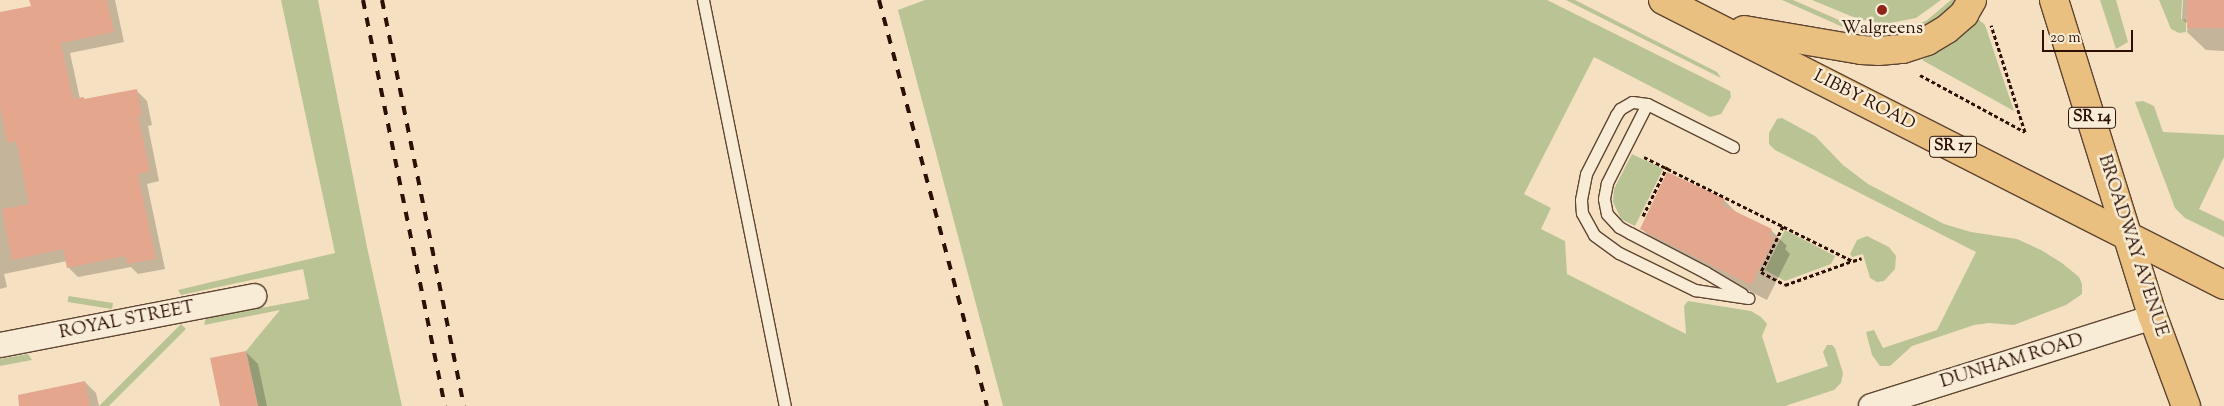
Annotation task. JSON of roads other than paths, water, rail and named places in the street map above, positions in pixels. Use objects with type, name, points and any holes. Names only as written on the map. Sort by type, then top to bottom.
[{"type":"main road","name":"LIBBY ROAD","points":[[1664,0],[2224,285]]},
{"type":"main road","name":"BROADWAY AVENUE","points":[[2054,0],[2153,318],[2186,406]]},
{"type":"main road","points":[[1710,24],[1840,47],[1885,51],[1904,49],[1938,36],[1956,22],[1980,8]]},
{"type":"street","name":"ROYAL STREET","points":[[0,345],[254,296]]},
{"type":"street","name":"DUNHAM ROAD","points":[[1871,406],[2153,318]]},
{"type":"lane","points":[[703,0],[785,406]]},
{"type":"lane","points":[[1647,104],[1607,183],[1604,207],[1612,220],[1633,235],[1705,272],[1748,298],[1695,290],[1606,245],[1594,235],[1587,224],[1580,200],[1586,174],[1620,109],[1632,102],[1647,104],[1733,148]]},
{"type":"railway","points":[[363,0],[445,406]]},
{"type":"railway","points":[[382,0],[464,406]]},
{"type":"railway","points":[[879,0],[987,406]]},
{"type":"place","name":"Walgreens","points":[[1882,10]]}]
